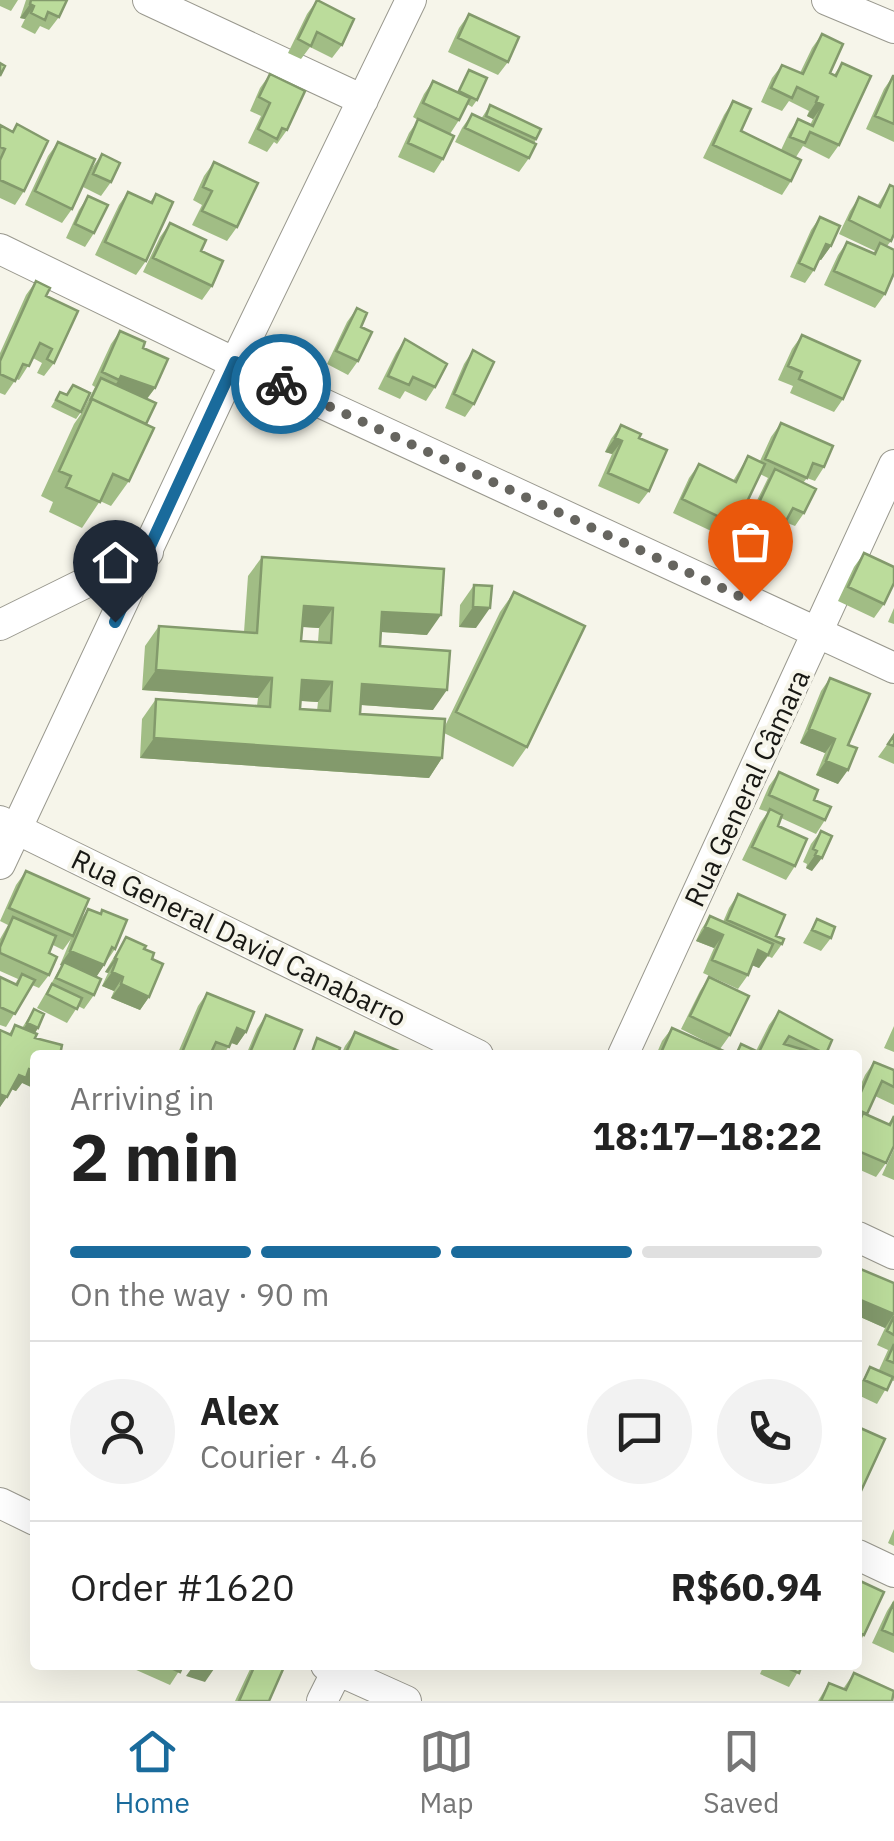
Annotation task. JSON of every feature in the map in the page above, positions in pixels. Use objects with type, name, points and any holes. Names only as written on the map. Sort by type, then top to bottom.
[{"type":"street","points":[[148,0],[362,100]]},
{"type":"street","points":[[0,864],[8,824],[148,552],[235,362],[412,0]]},
{"type":"street","points":[[827,0],[894,28]]},
{"type":"street","points":[[0,249],[894,668]]},
{"type":"street","name":"Rua General Câmara","points":[[625,1050],[894,465]]},
{"type":"street","points":[[0,625],[148,552]]},
{"type":"street","name":"Rua General David Canabarro","points":[[8,824],[468,1050]]},
{"type":"street","points":[[862,1239],[894,1254]]},
{"type":"street","points":[[0,1503],[30,1518]]},
{"type":"street","points":[[862,1557],[894,1572]]},
{"type":"street","points":[[322,1701],[333,1670]]},
{"type":"street","points":[[340,1670],[406,1701]]},
{"type":"building","points":[[31,0],[67,0],[59,17],[48,12],[45,20],[31,13]]},
{"type":"building","points":[[317,0],[354,19],[342,45],[317,32],[311,46],[298,39]]},
{"type":"building","points":[[469,14],[519,37],[508,62],[458,38]]},
{"type":"building","points":[[822,34],[843,44],[830,73],[836,76],[842,63],[871,76],[839,145],[810,132],[805,143],[790,137],[798,119],[813,126],[823,105],[816,102],[818,97],[797,87],[792,98],[771,88],[782,65],[803,74]]},
{"type":"building","points":[[469,70],[487,78],[477,100],[459,91]]},
{"type":"building","points":[[270,74],[305,91],[287,130],[282,128],[277,139],[258,129],[270,103],[259,97]]},
{"type":"building","points":[[894,76],[894,124],[875,116]]},
{"type":"building","points":[[433,81],[470,98],[459,120],[423,103]]},
{"type":"building","points":[[733,101],[751,109],[741,131],[801,160],[791,181],[713,145]]},
{"type":"building","points":[[490,105],[541,129],[536,139],[486,116]]},
{"type":"building","points":[[472,114],[536,144],[529,158],[465,128]]},
{"type":"building","points":[[418,119],[454,136],[443,159],[408,143]]},
{"type":"building","points":[[17,124],[48,141],[24,191],[0,180],[0,160],[5,149],[0,147],[0,125],[13,132]]},
{"type":"building","points":[[58,142],[95,159],[72,209],[35,191]]},
{"type":"building","points":[[102,154],[120,163],[111,182],[93,174]]},
{"type":"building","points":[[214,162],[258,183],[237,227],[202,211],[212,191],[203,187]]},
{"type":"building","points":[[890,185],[894,187],[891,241],[849,220],[859,197],[880,207]]},
{"type":"building","points":[[128,192],[152,203],[156,194],[173,202],[146,261],[105,242]]},
{"type":"building","points":[[88,196],[108,205],[94,233],[75,224]]},
{"type":"building","points":[[820,217],[840,226],[814,270],[799,263]]},
{"type":"building","points":[[170,223],[206,240],[201,251],[223,261],[212,286],[153,258]]},
{"type":"building","points":[[847,242],[875,254],[880,243],[894,250],[894,273],[885,294],[834,271]]},
{"type":"building","points":[[36,281],[50,288],[46,296],[78,311],[54,363],[47,359],[52,349],[40,343],[29,366],[23,364],[15,381],[0,374],[0,361]]},
{"type":"building","points":[[357,308],[367,313],[361,327],[372,332],[358,361],[336,351]]},
{"type":"building","points":[[120,331],[145,342],[143,348],[168,359],[155,388],[102,372]]},
{"type":"building","points":[[802,335],[860,361],[843,399],[799,379],[802,372],[788,366]]},
{"type":"building","points":[[405,339],[447,364],[435,387],[413,377],[409,385],[388,376]]},
{"type":"building","points":[[473,350],[494,362],[474,404],[454,394]]},
{"type":"building","points":[[101,378],[156,403],[146,424],[90,401]]},
{"type":"building","points":[[73,385],[90,393],[81,412],[56,400],[60,392],[67,395]]},
{"type":"building","points":[[92,399],[154,428],[129,481],[113,474],[100,502],[66,487],[71,476],[59,471]]},
{"type":"building","points":[[781,423],[833,446],[824,467],[813,463],[807,478],[765,459]]},
{"type":"building","points":[[621,425],[667,450],[649,491],[608,473],[622,441],[615,438]]},
{"type":"building","points":[[748,456],[765,464],[736,525],[682,499],[699,464],[736,482]]},
{"type":"building","points":[[775,469],[816,489],[804,513],[793,508],[774,543],[746,530]]},
{"type":"building","points":[[864,553],[894,567],[894,583],[884,604],[848,587]]},
{"type":"building","points":[[262,557],[444,569],[441,615],[382,612],[380,646],[450,651],[447,690],[362,684],[360,714],[445,719],[442,758],[154,738],[156,699],[270,707],[272,678],[156,670],[159,626],[257,633]],"holes":[[[304,606],[333,608],[331,643],[301,641]],[[302,680],[332,682],[330,711],[300,709]]]},
{"type":"building","points":[[474,585],[492,586],[490,608],[473,607]]},
{"type":"building","points":[[514,592],[585,626],[527,747],[456,712]]},
{"type":"building","points":[[830,678],[870,694],[848,745],[857,748],[848,770],[826,761],[835,739],[809,729]]},
{"type":"building","points":[[779,772],[818,790],[814,800],[831,807],[825,820],[769,795]]},
{"type":"building","points":[[770,809],[782,815],[778,826],[807,839],[795,866],[752,847]]},
{"type":"building","points":[[821,831],[832,836],[822,858],[813,849]]},
{"type":"building","points":[[26,871],[89,899],[73,936],[9,908]]},
{"type":"building","points":[[738,894],[785,915],[776,936],[784,939],[782,944],[727,920]]},
{"type":"building","points":[[88,909],[127,920],[104,965],[70,951]]},
{"type":"building","points":[[710,916],[773,944],[768,955],[758,950],[748,975],[712,960],[723,935],[705,927]]},
{"type":"building","points":[[13,917],[56,936],[49,953],[57,957],[49,975],[0,953]]},
{"type":"building","points":[[817,919],[835,927],[831,938],[812,930]]},
{"type":"building","points":[[126,937],[146,946],[144,949],[154,953],[152,959],[163,964],[149,997],[121,984],[123,977],[112,972]]},
{"type":"building","points":[[64,962],[101,979],[94,995],[56,978]]},
{"type":"building","points":[[22,974],[35,980],[15,1014],[0,1007],[0,977],[17,985]]},
{"type":"building","points":[[709,977],[749,996],[730,1035],[690,1016]]},
{"type":"building","points":[[52,984],[82,998],[77,1009],[47,994]]},
{"type":"building","points":[[207,993],[254,1012],[246,1032],[237,1028],[229,1047],[216,1042],[212,1050],[183,1050]]},
{"type":"building","points":[[34,1009],[44,1014],[38,1028],[27,1023]]},
{"type":"building","points":[[779,1011],[832,1040],[828,1050],[818,1050],[789,1036],[784,1044],[804,1050],[760,1050]]},
{"type":"building","points":[[266,1015],[302,1030],[294,1050],[251,1050]]},
{"type":"building","points":[[15,1025],[37,1034],[35,1038],[62,1045],[61,1050],[30,1050],[26,1078],[19,1075],[7,1097],[2,1095],[0,1100],[0,1030],[11,1035]]},
{"type":"building","points":[[672,1028],[722,1050],[662,1050]]},
{"type":"building","points":[[355,1032],[396,1050],[347,1050]]},
{"type":"building","points":[[317,1038],[340,1048],[339,1050],[313,1050]]},
{"type":"building","points":[[874,1062],[894,1070],[894,1087],[882,1081],[867,1114],[862,1112],[862,1090]]},
{"type":"building","points":[[862,1115],[890,1125],[894,1116],[894,1146],[886,1163],[862,1153]]},
{"type":"building","points":[[862,1270],[894,1283],[894,1314],[862,1301]]},
{"type":"building","points":[[894,1316],[894,1335],[887,1331]]},
{"type":"building","points":[[894,1344],[894,1363],[887,1360]]},
{"type":"building","points":[[870,1367],[893,1377],[887,1390],[864,1380]]},
{"type":"building","points":[[862,1429],[885,1439],[862,1489]]},
{"type":"building","points":[[862,1582],[884,1592],[862,1634]]},
{"type":"building","points":[[894,1602],[894,1635],[882,1630]]},
{"type":"building","points":[[253,1670],[283,1670],[269,1701],[239,1701]]},
{"type":"building","points":[[854,1673],[894,1691],[892,1701],[821,1701],[829,1683],[846,1690]]},
{"type":"way so far","points":[[281,384],[750,601]]},
{"type":"route","points":[[115,622],[235,362],[281,384]]}]
